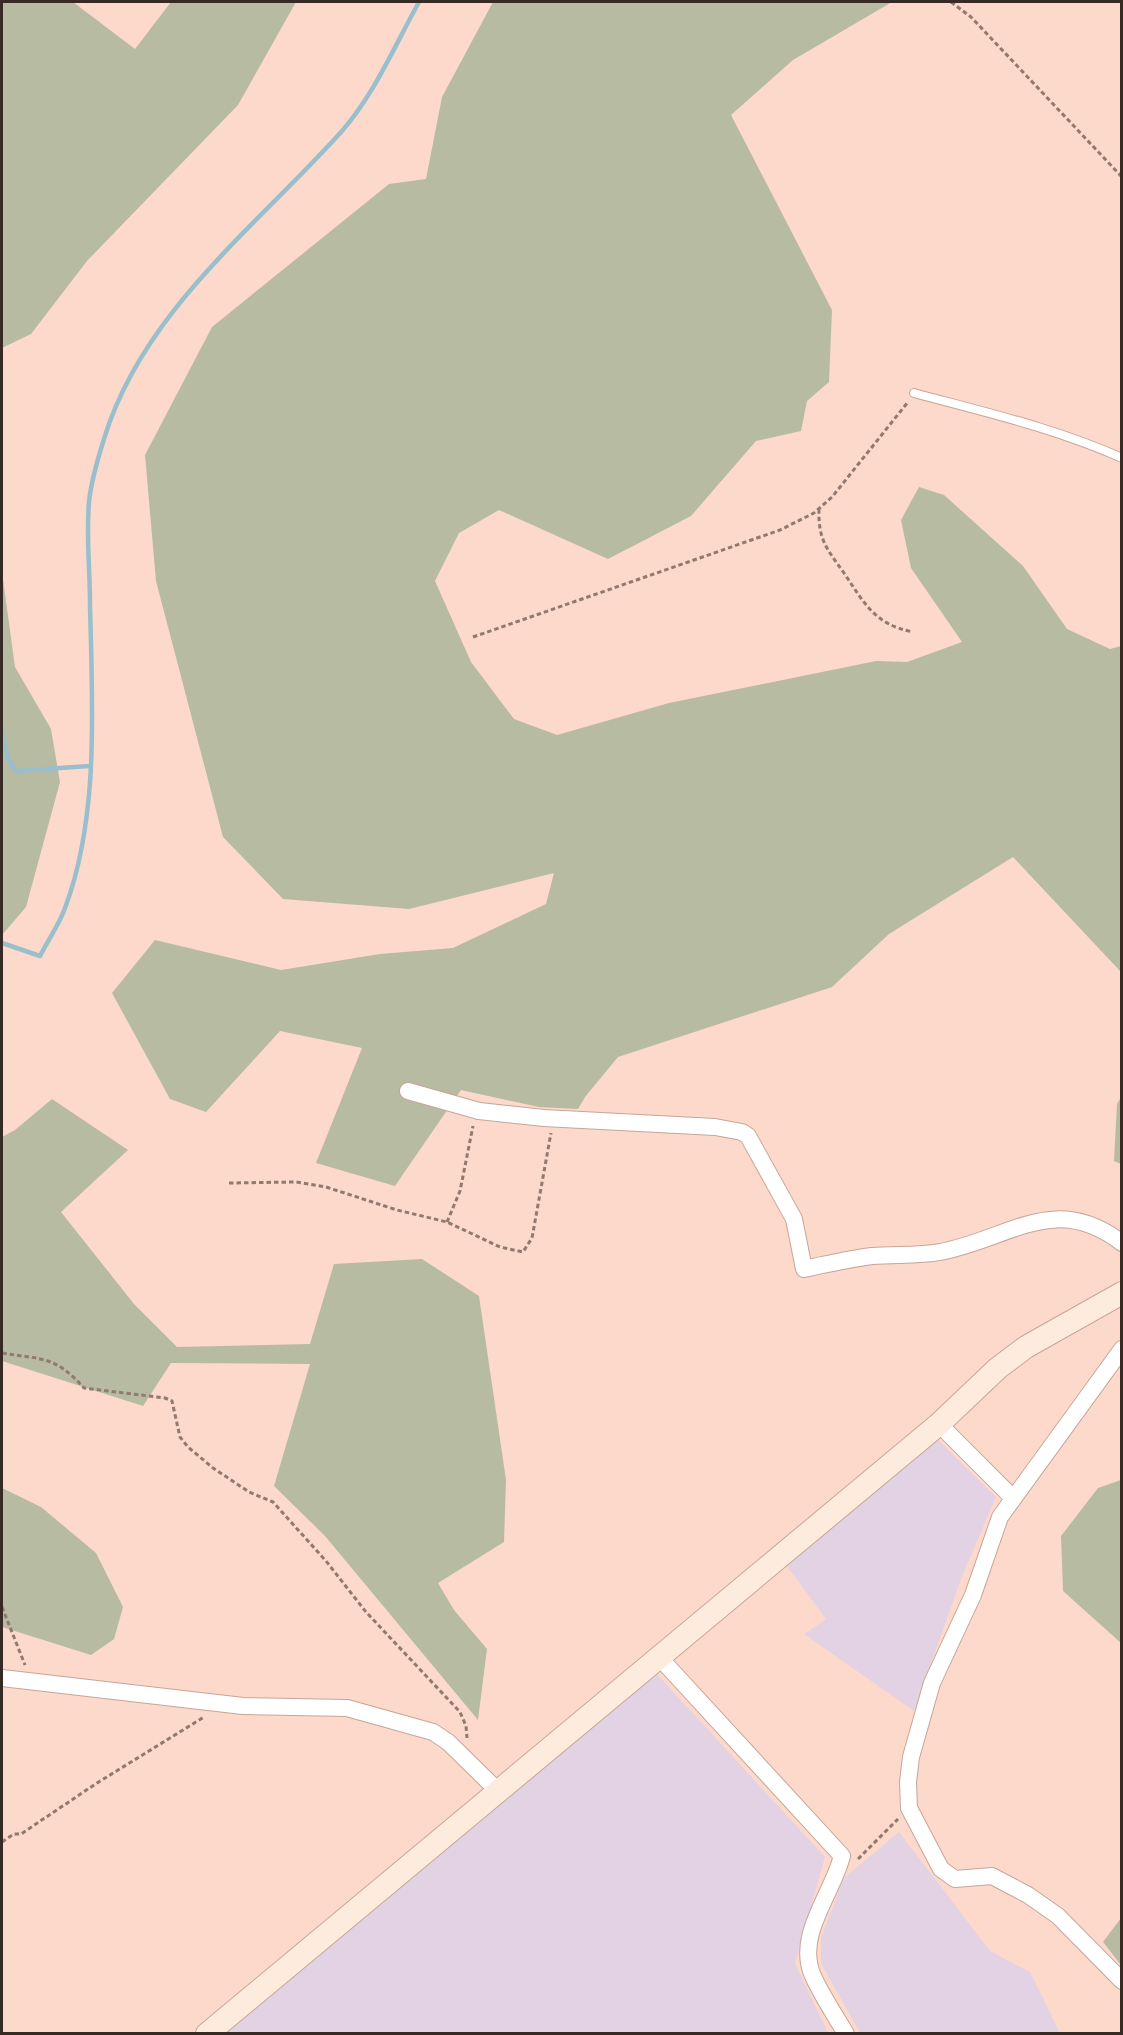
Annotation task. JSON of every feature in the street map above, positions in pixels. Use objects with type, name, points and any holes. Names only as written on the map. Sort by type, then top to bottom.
[{"type":"street","points":[[408,1091],[476,1110],[553,1119],[715,1127],[742,1131],[748,1136],[768,1168],[794,1219],[804,1269],[846,1259],[940,1252],[1028,1223],[1058,1219],[1082,1221],[1102,1228],[1122,1244]]},
{"type":"street","points":[[207,2034],[939,1424],[998,1368],[1026,1347],[1122,1293]]},
{"type":"street","points":[[1122,1349],[1013,1498],[991,1538],[973,1595],[932,1683],[911,1757],[909,1808],[941,1869],[955,1879],[992,1876],[1028,1895],[1058,1916],[1122,1981]]},
{"type":"street","points":[[939,1424],[1013,1498]]},
{"type":"street","points":[[660,1658],[842,1856],[812,1930],[808,1951],[812,1975],[846,2034]]},
{"type":"street","points":[[2,1678],[225,1704],[347,1708],[433,1732],[498,1791]]},
{"type":"lane","points":[[914,393],[1051,430],[1083,440],[1122,458]]},
{"type":"path","points":[[951,2],[971,17],[1122,177]]},
{"type":"path","points":[[473,638],[780,530],[819,509],[868,454],[914,393]]},
{"type":"path","points":[[819,509],[818,528],[824,546],[862,603],[879,619],[897,628],[913,632]]},
{"type":"path","points":[[447,1222],[460,1191],[476,1110]]},
{"type":"path","points":[[229,1183],[285,1182],[326,1187],[397,1210],[447,1222],[500,1247],[523,1251],[532,1238],[553,1119]]},
{"type":"path","points":[[2,1353],[53,1361],[66,1368],[84,1388],[165,1398],[172,1401],[180,1437],[188,1447],[213,1468],[249,1492],[273,1502],[326,1561],[366,1612],[460,1712],[466,1726],[468,1747],[465,1759]]},
{"type":"path","points":[[2,1606],[33,1683]]},
{"type":"path","points":[[2,1842],[14,1834],[21,1834],[97,1783],[225,1704]]},
{"type":"path","points":[[838,1869],[851,1866],[909,1808]]},
{"type":"shaded area","points":[[937,1439],[996,1497],[961,1579],[914,1711],[804,1634],[826,1619],[787,1566]]},
{"type":"shaded area","points":[[657,1674],[825,1857],[795,1963],[828,2033],[220,2034]]},
{"type":"shaded area","points":[[899,1832],[990,1951],[1030,1972],[1060,2033],[860,2033],[821,1963],[821,1938],[844,1878]]},
{"type":"green space","points":[[2,2],[73,2],[135,49],[171,2],[296,2],[238,105],[87,261],[31,334],[2,348]]},
{"type":"green space","points":[[493,2],[892,2],[793,60],[731,115],[832,310],[829,382],[807,401],[801,431],[756,441],[691,516],[608,559],[499,510],[459,533],[435,581],[471,662],[514,719],[557,735],[669,703],[876,661],[907,662],[962,642],[911,568],[901,520],[919,487],[944,495],[1023,566],[1067,629],[1110,649],[1121,646],[1121,972],[1013,857],[889,934],[832,987],[618,1057],[578,1109],[539,1107],[461,1090],[395,1186],[316,1163],[362,1048],[280,1031],[206,1112],[170,1099],[112,993],[155,940],[281,970],[380,954],[453,948],[546,904],[554,873],[409,909],[283,899],[223,837],[156,581],[145,455],[212,327],[389,184],[426,179],[442,97]]},
{"type":"green space","points":[[2,572],[15,667],[51,729],[60,782],[26,907],[2,935]]},
{"type":"green space","points":[[1121,1097],[1121,1164],[1114,1161],[1117,1104]]},
{"type":"green space","points":[[52,1099],[128,1150],[61,1212],[134,1304],[177,1347],[310,1344],[334,1264],[422,1259],[479,1296],[506,1480],[504,1542],[438,1583],[454,1610],[487,1649],[478,1720],[325,1536],[274,1486],[310,1364],[171,1363],[143,1406],[2,1361],[2,1137],[15,1130]]},
{"type":"green space","points":[[1122,1480],[1121,1643],[1063,1591],[1061,1536],[1098,1488]]},
{"type":"green space","points":[[2,1488],[41,1507],[96,1553],[123,1607],[114,1639],[91,1655],[2,1627]]},
{"type":"green space","points":[[1121,1918],[1121,1965],[1103,1942]]},
{"type":"waterway","points":[[2,943],[40,956],[63,914],[76,872],[84,835],[91,758],[89,502],[99,454],[122,393],[145,351],[205,273],[354,116],[375,85],[419,2]]},
{"type":"waterway","points":[[2,732],[8,760],[17,771],[89,766]]}]
